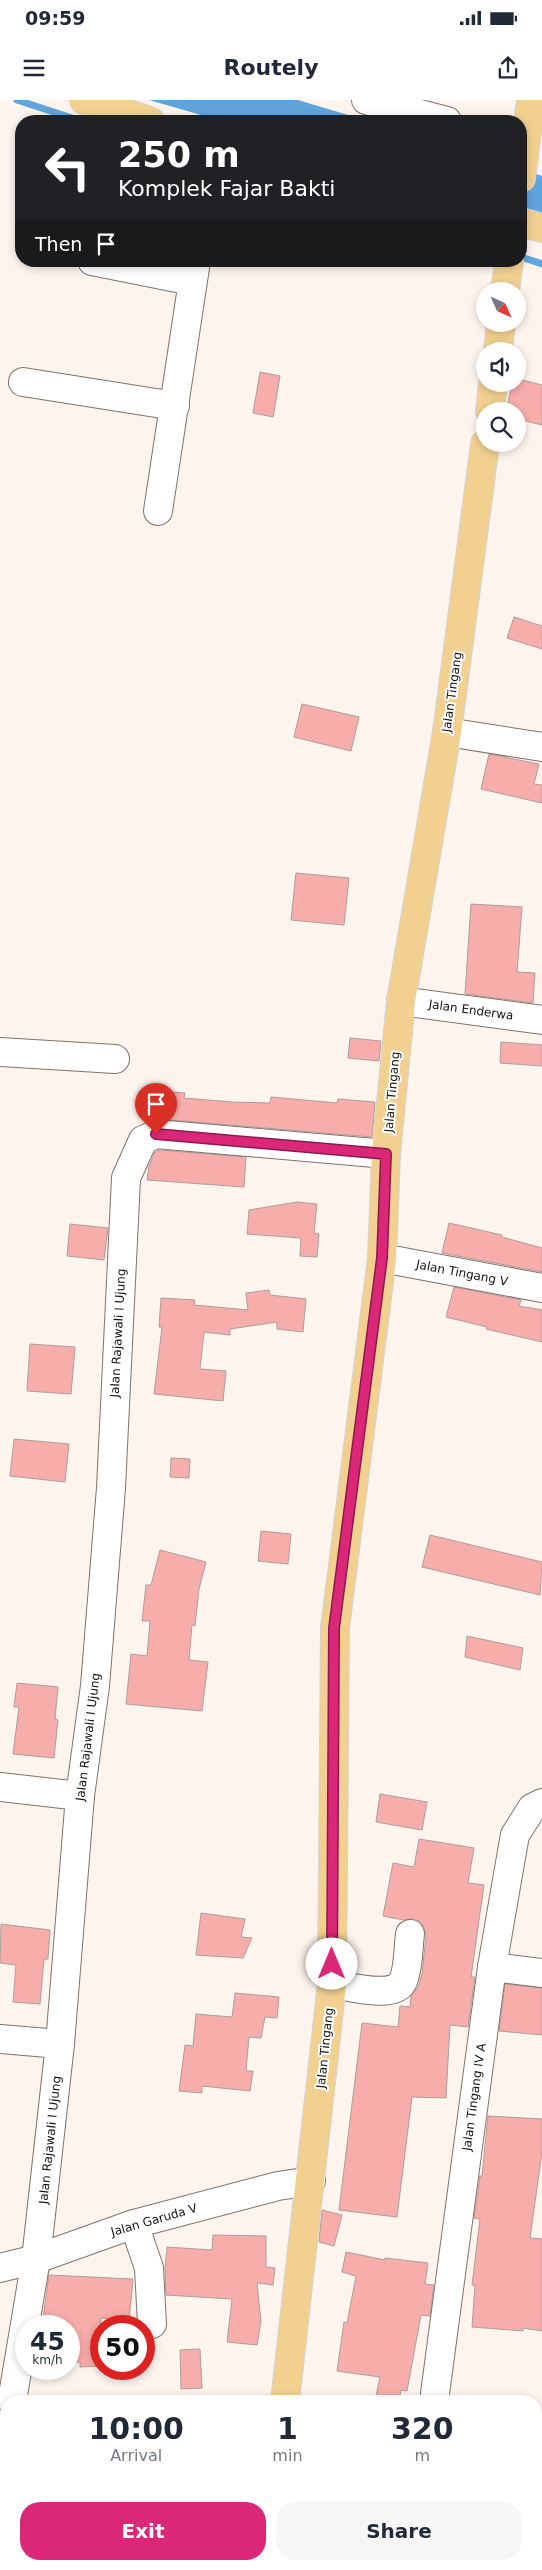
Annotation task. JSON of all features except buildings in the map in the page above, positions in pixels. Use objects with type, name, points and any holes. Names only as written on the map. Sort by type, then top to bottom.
[{"type":"main road","points":[[84,100],[131,115]]},
{"type":"main road","points":[[530,143],[531,100]]},
{"type":"main road","points":[[527,224],[542,228]]},
{"type":"main road","points":[[507,282],[509,267]]},
{"type":"main road","name":"Jalan Tingang","points":[[286,2395],[332,1984],[334,1628],[382,1258],[386,1154],[401,1001],[447,732],[484,452]]},
{"type":"street","points":[[366,100],[424,115]]},
{"type":"street","points":[[153,267],[194,271],[158,511]]},
{"type":"street","points":[[23,382],[175,406]]},
{"type":"street","points":[[447,732],[542,747]]},
{"type":"street","name":"Jalan Enderwa","points":[[401,1001],[542,1020]]},
{"type":"street","points":[[0,1052],[115,1059]]},
{"type":"street","name":"Jalan Rajawali I Ujung","points":[[13,2395],[36,2259],[60,2044],[80,1796],[95,1686],[111,1488],[126,1178],[143,1140],[156,1134],[386,1154]]},
{"type":"street","name":"Jalan Tingang V","points":[[382,1258],[542,1288]]},
{"type":"street","points":[[0,1787],[80,1796]]},
{"type":"street","name":"Jalan Tingang IV A","points":[[435,2395],[492,1967],[515,1835],[532,1808],[542,1803]]},
{"type":"street","points":[[332,1984],[380,1991],[394,1990],[402,1983],[404,1978],[410,1934]]},
{"type":"street","points":[[492,1967],[542,1973]]},
{"type":"street","points":[[0,2040],[60,2044]]},
{"type":"street","name":"Jalan Garuda V","points":[[0,2268],[36,2259],[134,2224],[278,2186],[311,2181]]},
{"type":"street","points":[[134,2224],[149,2268],[152,2315]]},
{"type":"water","points":[[149,100],[298,100],[348,115],[201,115]]},
{"type":"water","points":[[527,170],[542,176],[542,215],[527,210]]},
{"type":"waterway","points":[[17,100],[63,115]]},
{"type":"waterway","points":[[527,259],[542,264]]},
{"type":"route","points":[[156,1134],[386,1154],[382,1258],[334,1628],[332,1964]]}]
